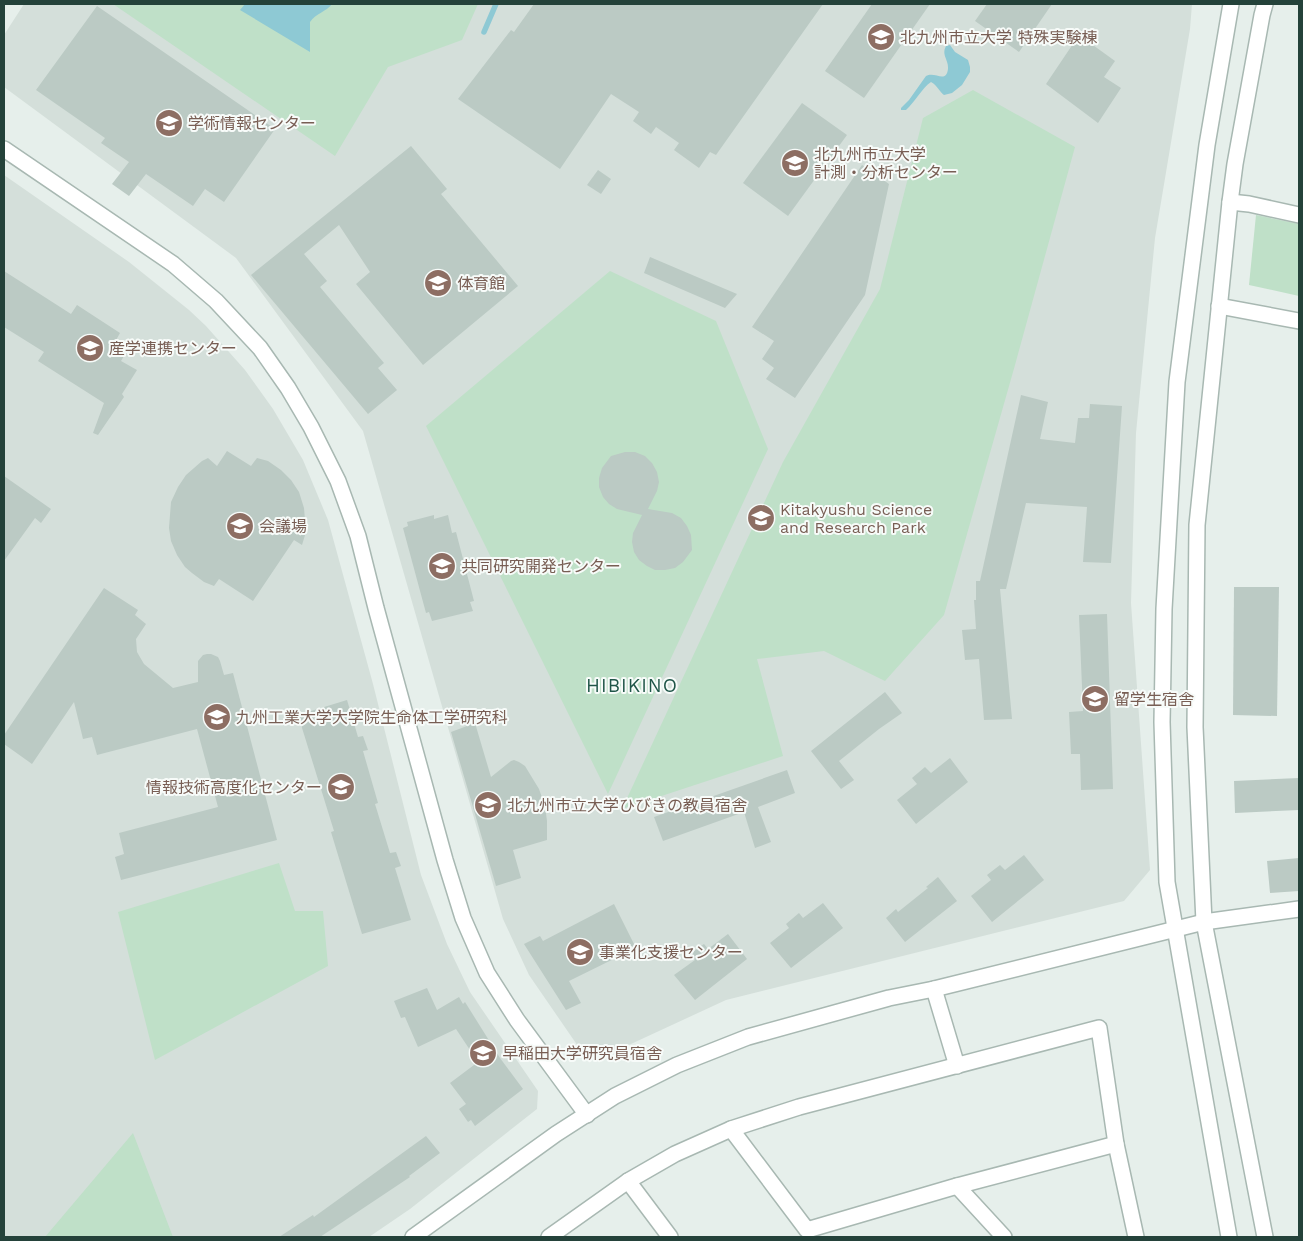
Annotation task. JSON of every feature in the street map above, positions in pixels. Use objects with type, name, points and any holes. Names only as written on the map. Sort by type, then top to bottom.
[{"type":"street","points":[[1229,1237],[1166,882],[1162,722],[1164,609],[1177,382],[1207,145],[1231,4]]},
{"type":"street","points":[[1265,4],[1235,164],[1230,202],[1197,525],[1195,727],[1204,922],[1265,1237]]},
{"type":"street","points":[[4,149],[173,264],[216,301],[260,348],[288,388],[311,427],[338,481],[358,536],[445,860],[463,918],[487,973],[517,1020],[587,1115]]},
{"type":"street","points":[[1230,202],[1249,204],[1299,216]]},
{"type":"street","points":[[1219,306],[1299,320]]},
{"type":"street","points":[[413,1237],[556,1134],[615,1096],[677,1065],[748,1037],[888,998],[934,989],[1204,922],[1299,909]]},
{"type":"street","points":[[934,989],[957,1066]]},
{"type":"street","points":[[549,1237],[628,1181],[675,1154],[730,1129],[799,1107],[1100,1028],[1116,1144],[1136,1237]]},
{"type":"street","points":[[730,1129],[810,1234],[957,1186],[1116,1144]]},
{"type":"street","points":[[628,1181],[670,1237]]},
{"type":"street","points":[[957,1186],[1004,1237]]},
{"type":"shaded area","name":"Kitakyushu Science and Research Park","points":[[24,4],[1192,4],[1190,29],[1155,238],[1136,433],[1131,603],[1150,870],[1124,901],[726,1000],[605,1056],[582,1052],[529,975],[503,919],[363,431],[236,258],[4,87],[4,35]]},
{"type":"shaded area","points":[[4,175],[129,262],[206,326],[245,370],[273,409],[303,460],[328,520],[373,684],[421,875],[447,944],[470,992],[538,1091],[537,1109],[410,1209],[369,1237],[4,1237]]},
{"type":"green space","points":[[113,4],[478,4],[462,40],[388,67],[335,156]]},
{"type":"green space","points":[[973,90],[1075,147],[944,615],[885,681],[824,651],[757,659],[783,756],[622,809],[783,462],[880,289],[923,118]]},
{"type":"green space","points":[[1256,215],[1299,224],[1299,296],[1249,285]]},
{"type":"green space","points":[[610,271],[716,321],[768,449],[608,794],[426,426]]},
{"type":"green space","points":[[279,863],[295,911],[323,911],[328,966],[155,1060],[118,912]]},
{"type":"green space","points":[[133,1133],[173,1237],[45,1237]]},
{"type":"water","points":[[245,4],[332,4],[310,22],[310,52],[240,10]]},
{"type":"water","points":[[950,45],[955,52],[968,60],[970,72],[962,85],[952,93],[944,95],[931,82],[906,110],[901,110],[926,76],[945,76],[948,66],[944,52],[946,46]]},
{"type":"building","points":[[534,4],[823,4],[716,155],[710,152],[699,168],[674,150],[679,143],[656,127],[651,134],[633,121],[639,112],[611,94],[560,169],[458,99],[511,30],[514,32]]},
{"type":"building","points":[[872,4],[930,4],[864,98],[825,71]]},
{"type":"building","points":[[987,4],[1052,4],[1019,52],[975,21]]},
{"type":"building","points":[[97,6],[275,129],[224,202],[205,189],[193,206],[146,174],[129,196],[112,184],[129,162],[101,143],[105,138],[36,90]]},
{"type":"building","points":[[1079,35],[1115,61],[1104,77],[1121,88],[1098,123],[1046,84]]},
{"type":"building","points":[[802,103],[847,135],[788,216],[743,183]]},
{"type":"building","points":[[411,146],[447,189],[441,194],[518,286],[423,365],[356,284],[370,272],[339,225],[304,254],[327,281],[320,287],[384,363],[378,368],[397,390],[368,414],[251,275]]},
{"type":"building","points":[[862,165],[889,184],[865,295],[795,398],[766,379],[774,368],[762,359],[774,341],[752,327]]},
{"type":"building","points":[[598,170],[611,179],[601,194],[587,185]]},
{"type":"building","points":[[650,257],[737,294],[725,308],[644,273]]},
{"type":"building","points":[[4,271],[71,314],[77,305],[120,333],[115,342],[127,351],[121,361],[137,370],[122,394],[124,397],[98,435],[93,433],[104,403],[38,361],[44,352],[4,327]]},
{"type":"building","points":[[1021,395],[1048,402],[1040,439],[1075,443],[1078,418],[1089,418],[1090,404],[1122,406],[1111,563],[1083,562],[1087,507],[1026,503],[1006,589],[1000,589],[1012,719],[984,720],[979,659],[965,660],[962,630],[976,629],[974,600],[976,600],[976,581],[980,581]]},
{"type":"building","points":[[227,451],[251,466],[257,458],[268,461],[281,470],[299,492],[304,508],[306,532],[302,545],[294,540],[253,601],[219,579],[214,586],[204,582],[185,567],[171,541],[169,528],[171,502],[178,487],[186,475],[202,461],[208,458],[217,466]]},
{"type":"building","points":[[625,452],[635,452],[645,456],[657,472],[659,482],[657,491],[648,509],[672,513],[681,518],[691,535],[692,550],[683,562],[675,568],[655,570],[639,560],[634,552],[632,542],[633,533],[642,515],[617,509],[603,497],[599,487],[602,468],[611,456]]},
{"type":"building","points":[[4,476],[51,509],[41,523],[35,518],[4,561]]},
{"type":"building","points":[[434,515],[434,519],[448,515],[452,533],[456,532],[474,601],[470,602],[473,611],[432,621],[429,612],[426,613],[403,528],[408,526],[407,522]]},
{"type":"building","points":[[1234,587],[1279,587],[1277,716],[1233,715]]},
{"type":"building","points":[[104,588],[138,610],[135,615],[146,624],[136,639],[137,652],[144,664],[173,688],[198,682],[198,661],[203,655],[207,654],[218,657],[224,675],[233,673],[277,840],[121,880],[115,857],[124,854],[119,833],[218,807],[197,729],[97,755],[92,737],[83,739],[74,702],[32,764],[4,744],[4,735]]},
{"type":"building","points":[[1107,614],[1113,789],[1081,790],[1080,754],[1071,754],[1069,712],[1083,711],[1079,615]]},
{"type":"building","points":[[885,692],[902,713],[839,761],[854,780],[841,789],[811,751]]},
{"type":"building","points":[[347,700],[358,737],[363,736],[368,750],[363,751],[378,803],[375,804],[390,853],[396,852],[401,866],[395,868],[411,920],[362,934],[331,832],[334,831],[298,715]]},
{"type":"building","points":[[475,723],[491,777],[514,760],[525,766],[539,789],[545,806],[547,821],[547,840],[513,850],[521,878],[496,886],[451,732]]},
{"type":"building","points":[[950,758],[968,782],[916,824],[897,800],[917,784],[912,778],[925,767],[931,773]]},
{"type":"building","points":[[787,770],[795,793],[758,807],[771,842],[755,848],[744,812],[663,841],[654,817]]},
{"type":"building","points":[[1299,778],[1299,810],[1235,813],[1234,781]]},
{"type":"building","points":[[1024,855],[1044,880],[992,922],[971,896],[991,880],[987,875],[1000,865],[1005,870]]},
{"type":"building","points":[[1299,858],[1299,891],[1270,893],[1267,861]]},
{"type":"building","points":[[938,877],[957,901],[905,942],[886,918],[896,909],[898,912],[928,888],[926,887]]},
{"type":"building","points":[[823,903],[843,928],[791,968],[770,943],[789,928],[786,924],[799,913],[803,918]]},
{"type":"building","points":[[614,904],[636,948],[569,981],[581,1003],[566,1010],[524,944],[540,936],[543,941]]},
{"type":"building","points":[[728,934],[747,959],[695,1000],[674,975],[695,960],[690,954],[704,944],[708,949]]},
{"type":"building","points":[[427,988],[437,1010],[459,997],[463,1004],[465,1002],[500,1058],[523,1089],[475,1126],[471,1120],[468,1122],[459,1109],[466,1104],[450,1083],[478,1062],[456,1029],[418,1047],[405,1017],[401,1018],[394,1001]]},
{"type":"building","points":[[426,1136],[440,1153],[410,1177],[320,1237],[279,1237],[313,1215],[314,1217]]},
{"type":"waterway","points":[[484,32],[496,4]]},
{"type":"place","name":"北九州市立大学 特殊実験棟","points":[[881,37]]},
{"type":"place","name":"学術情報センター","points":[[169,123]]},
{"type":"place","name":"北九州市立大学 計測・分析センター","points":[[795,163]]},
{"type":"place","name":"体育館","points":[[438,283]]},
{"type":"place","name":"産学連携センター","points":[[90,348]]},
{"type":"place","name":"Kitakyushu Science and Research Park","points":[[761,518]]},
{"type":"place","name":"会議場","points":[[240,526]]},
{"type":"place","name":"共同研究開発センター","points":[[442,566]]},
{"type":"place","name":"留学生宿舎","points":[[1095,699]]},
{"type":"place","name":"九州工業大学大学院生命体工学研究科","points":[[217,717]]},
{"type":"place","name":"情報技術高度化センター","points":[[341,787]]},
{"type":"place","name":"北九州市立大学ひびきの教員宿舎","points":[[488,805]]},
{"type":"place","name":"事業化支援センター","points":[[580,952]]},
{"type":"place","name":"早稲田大学研究員宿舎","points":[[483,1053]]},
{"type":"district","name":"HIBIKINO","points":[[632,685]]}]
